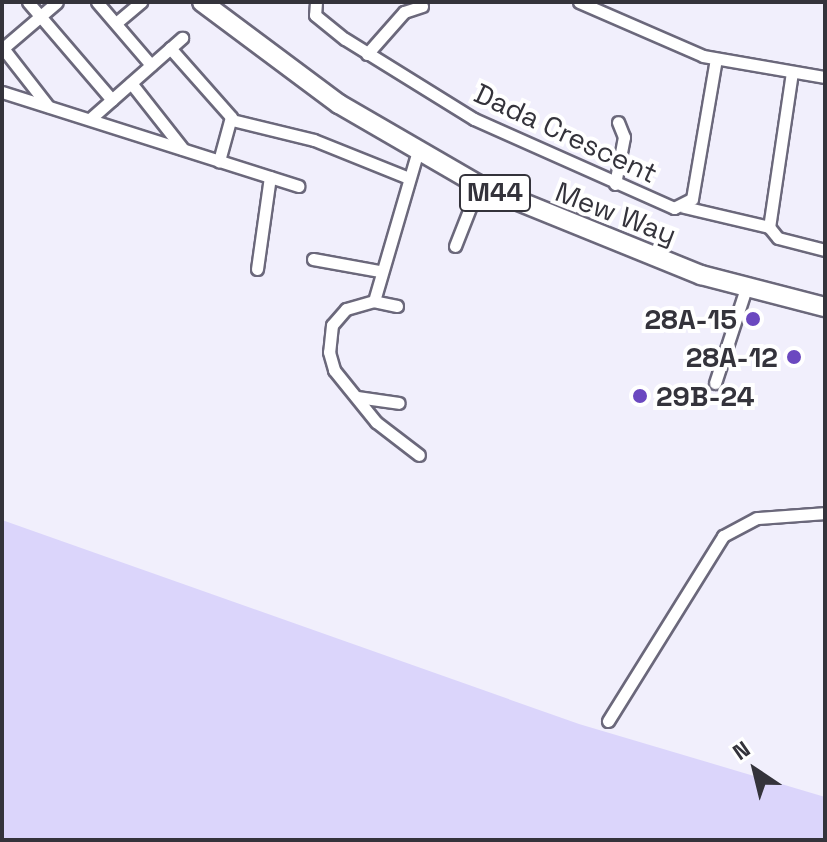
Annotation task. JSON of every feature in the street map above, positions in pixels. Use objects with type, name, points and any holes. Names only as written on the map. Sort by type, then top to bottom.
[{"type":"main road","name":"Mew Way","points":[[202,2],[298,76],[479,185],[579,231],[746,288],[825,307]]},
{"type":"street","points":[[28,2],[112,100]]},
{"type":"street","points":[[48,106],[2,48],[57,2]]},
{"type":"street","points":[[97,2],[151,65]]},
{"type":"street","points":[[116,23],[141,2]]},
{"type":"street","name":"Dada Crescent","points":[[316,2],[319,20],[367,54],[474,119],[615,184],[684,207],[693,194],[716,59]]},
{"type":"street","points":[[579,2],[716,59],[825,77]]},
{"type":"street","points":[[367,54],[404,12],[422,6]]},
{"type":"street","points":[[90,119],[182,38]]},
{"type":"street","points":[[170,48],[232,120],[314,140],[406,177]]},
{"type":"street","points":[[769,227],[792,72]]},
{"type":"street","points":[[131,83],[183,149]]},
{"type":"street","points":[[2,92],[298,186]]},
{"type":"street","points":[[219,161],[232,120]]},
{"type":"street","points":[[615,184],[624,137],[618,122]]},
{"type":"street","points":[[374,301],[406,177],[418,151]]},
{"type":"street","points":[[257,269],[270,177]]},
{"type":"street","points":[[455,246],[479,185]]},
{"type":"street","points":[[684,207],[769,227],[778,238],[825,250]]},
{"type":"street","points":[[313,259],[380,271]]},
{"type":"street","points":[[715,383],[746,288]]},
{"type":"street","points":[[397,306],[374,301],[338,315],[329,338],[334,370],[357,397],[419,455]]},
{"type":"street","points":[[357,397],[399,403]]},
{"type":"street","points":[[608,721],[723,536],[757,518],[825,513]]},
{"type":"shaded area","points":[[2,520],[579,724],[825,797],[825,840],[2,840]]},
{"type":"place","name":"28A-15","points":[[753,319]]},
{"type":"place","name":"28A-12","points":[[794,357]]},
{"type":"place","name":"29B-24","points":[[640,396]]}]
